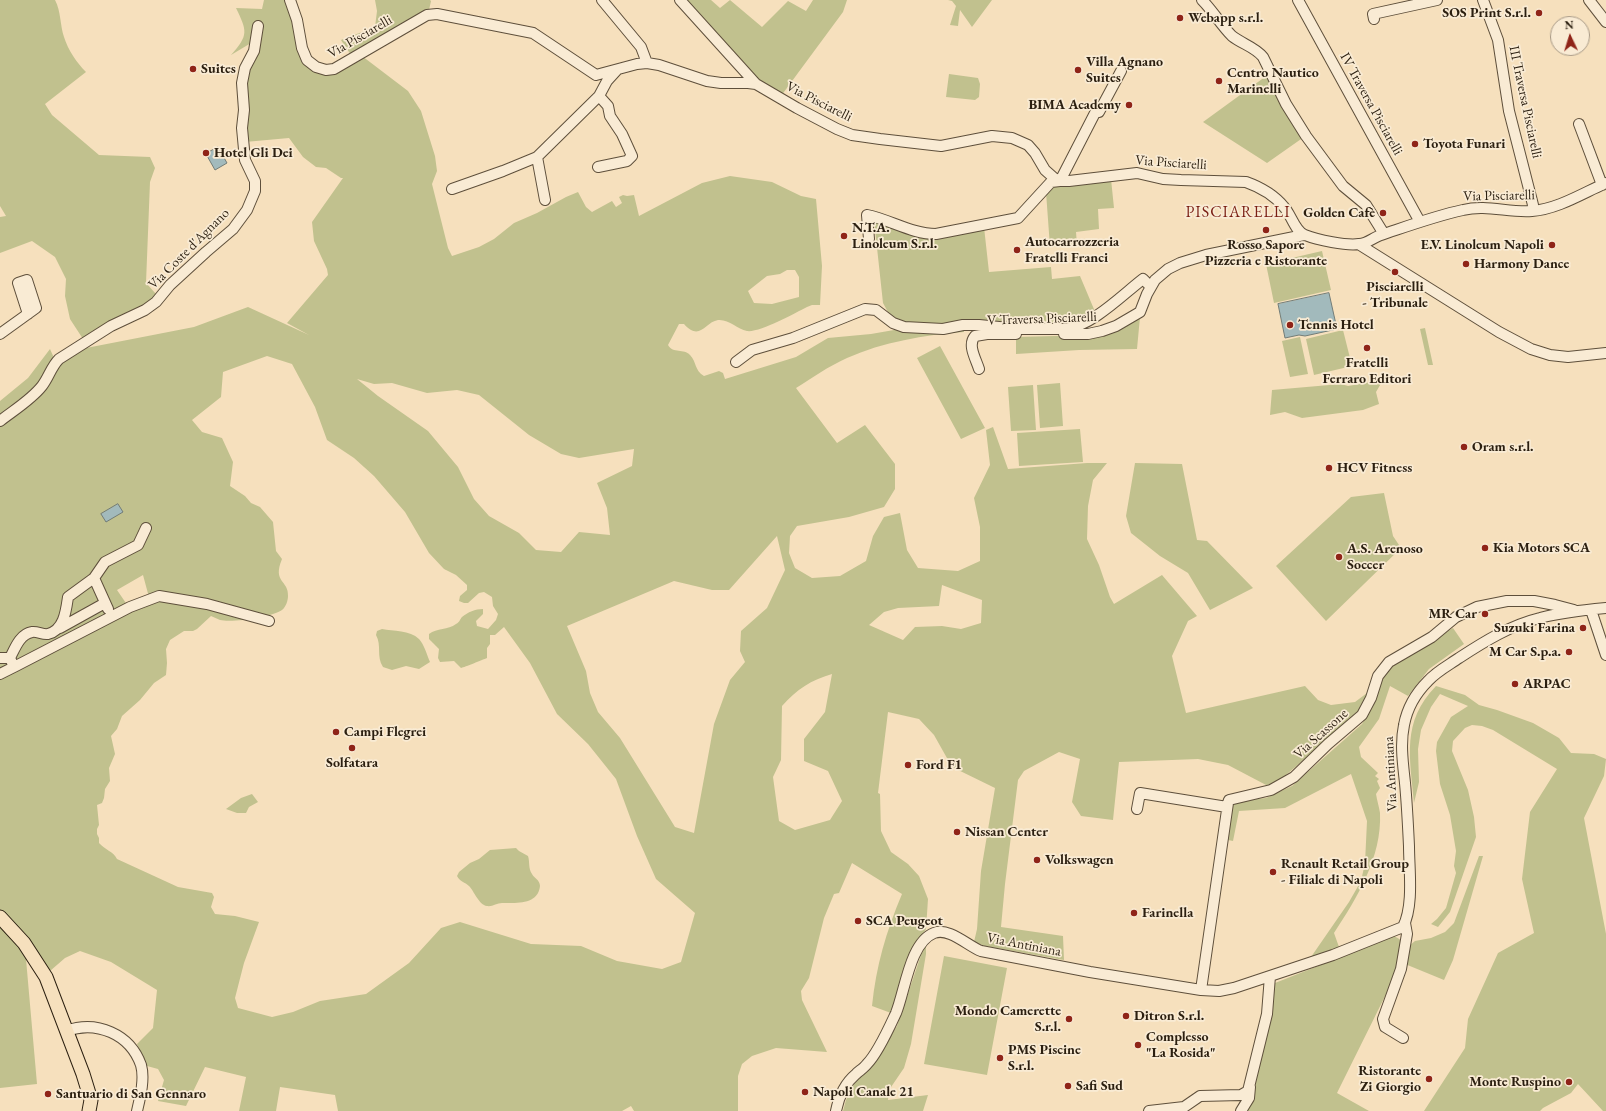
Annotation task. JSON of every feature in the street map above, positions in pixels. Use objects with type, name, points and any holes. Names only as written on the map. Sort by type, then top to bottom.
[{"type":"main road","points":[[0,917],[24,943],[46,977],[83,1074],[90,1100],[89,1111]]},
{"type":"street","name":"Via Pisciarelli","points":[[290,0],[298,20],[304,55],[311,64],[326,70],[334,69],[427,15],[433,14],[533,32],[596,75],[637,64],[647,63],[659,65],[707,81],[756,84]]},
{"type":"street","points":[[602,0],[641,47],[647,63]]},
{"type":"street","name":"Via Pisciarelli","points":[[680,0],[756,84],[797,108],[837,129],[852,135],[941,146],[992,136],[1012,138],[1028,145],[1049,174],[1060,181],[1137,173],[1163,179],[1246,182],[1256,185],[1278,200],[1290,214],[1298,229],[1304,235],[1344,244],[1360,244],[1420,222],[1469,208],[1532,211],[1563,202],[1604,184]]},
{"type":"street","points":[[1202,0],[1226,30],[1259,52],[1263,57],[1286,104],[1306,136],[1343,186],[1366,205],[1384,234]]},
{"type":"street","name":"IV Traversa Pisciarelli","points":[[1298,0],[1420,222]]},
{"type":"street","points":[[1374,18],[1373,14],[1437,0]]},
{"type":"street","name":"III Traversa Pisciarelli","points":[[1484,0],[1498,40],[1509,111],[1533,205],[1532,211]]},
{"type":"street","points":[[1588,0],[1606,22]]},
{"type":"street","name":"Via Coste d'Agnano","points":[[0,421],[33,395],[42,385],[54,364],[59,359],[111,326],[144,310],[156,302],[170,285],[233,229],[247,210],[255,191],[255,181],[245,160],[242,128],[244,110],[242,83],[246,68],[254,51],[258,26]]},
{"type":"street","points":[[452,189],[503,172],[536,157],[599,96],[616,70]]},
{"type":"street","points":[[868,239],[867,215],[914,231],[936,234],[1018,218],[1051,182],[1060,181],[1096,111],[1099,112],[1121,71]]},
{"type":"street","points":[[598,167],[628,161],[632,156],[622,134],[610,116],[608,106],[599,96]]},
{"type":"street","points":[[1579,124],[1604,184]]},
{"type":"street","points":[[536,157],[544,200]]},
{"type":"street","name":"V Traversa Pisciarelli","points":[[979,369],[972,348],[972,342],[975,336],[987,334],[1088,334],[1102,331],[1116,326],[1140,312],[1150,286],[1168,269],[1190,259],[1240,247],[1304,235]]},
{"type":"street","points":[[1360,244],[1499,332],[1530,349],[1550,355],[1568,357],[1606,353]]},
{"type":"street","points":[[736,362],[752,350],[793,338],[865,309],[876,310],[893,323],[904,327],[943,329],[962,325],[979,325],[1066,329],[1073,328],[1095,317],[1143,279],[1150,286]]},
{"type":"street","points":[[0,334],[28,314]]},
{"type":"street","points":[[56,630],[65,618],[68,597],[94,578],[105,562],[138,545],[146,528]]},
{"type":"street","points":[[94,578],[111,616]]},
{"type":"street","points":[[8,661],[130,607],[159,596],[207,604],[269,621]]},
{"type":"street","name":"Via Scassone","points":[[1227,807],[1229,800],[1232,798],[1271,790],[1294,777],[1328,744],[1362,715],[1371,698],[1378,676],[1389,662],[1432,637],[1456,617],[1477,607],[1495,602],[1520,600],[1554,605],[1578,611]]},
{"type":"street","points":[[0,674],[20,639],[32,632],[47,634],[105,603]]},
{"type":"street","name":"Via Antiniana","points":[[836,1111],[844,1086],[854,1075],[868,1064],[890,1025],[916,954],[923,940],[940,931],[954,935],[971,947],[981,951],[1090,972],[1201,990],[1219,991],[1234,988],[1333,955],[1400,928],[1405,923],[1409,904],[1410,882],[1408,814],[1402,739],[1404,726],[1411,704],[1424,685],[1439,671],[1504,631],[1540,618],[1578,611],[1606,608]]},
{"type":"street","points":[[1591,610],[1606,655]]},
{"type":"street","points":[[1137,809],[1140,793],[1227,807],[1201,990]]},
{"type":"street","points":[[1403,1038],[1385,1028],[1383,1019],[1401,969],[1407,934],[1405,923]]},
{"type":"street","points":[[1242,1111],[1248,1098],[1267,1014],[1270,976]]},
{"type":"street","points":[[66,1031],[74,1028],[105,1029],[114,1033],[130,1046],[141,1066],[141,1089],[137,1111]]},
{"type":"street","points":[[1149,1111],[1184,1107],[1200,1096],[1241,1094],[1248,1091],[1250,1087]]},
{"type":"green space","points":[[0,0],[55,0],[68,47],[79,65],[86,72],[45,104],[52,115],[99,155],[150,157],[155,168],[150,182],[146,283],[156,294],[146,305],[83,339],[70,319],[65,296],[66,279],[55,257],[32,241],[0,253],[0,217],[6,216],[0,206]]},
{"type":"green space","points":[[264,0],[287,0],[301,53],[324,73],[362,56],[408,91],[421,111],[435,156],[437,171],[432,184],[448,248],[452,256],[479,247],[494,239],[514,223],[578,192],[586,207],[592,212],[612,201],[616,207],[622,203],[619,197],[623,195],[634,195],[639,216],[702,183],[730,176],[772,182],[801,196],[816,199],[822,266],[820,305],[812,305],[768,326],[753,331],[743,330],[722,320],[713,321],[702,330],[698,331],[690,329],[684,324],[679,324],[668,345],[670,348],[688,353],[694,360],[697,369],[704,376],[719,371],[723,373],[725,379],[796,357],[828,338],[871,334],[894,330],[964,328],[964,332],[904,340],[861,352],[821,372],[796,388],[837,443],[865,425],[895,464],[895,489],[884,507],[849,517],[797,526],[790,536],[789,553],[795,568],[812,578],[840,576],[866,561],[873,536],[884,517],[900,513],[907,550],[918,568],[958,571],[980,561],[980,527],[974,498],[990,465],[986,430],[993,427],[1008,469],[1087,463],[1107,463],[1093,480],[1088,506],[1087,539],[1114,604],[1162,575],[1197,616],[1188,621],[1172,656],[1186,713],[1305,686],[1318,700],[1331,705],[1355,702],[1371,690],[1367,703],[1354,717],[1280,780],[1268,786],[1228,765],[1198,759],[1119,762],[1113,820],[1081,816],[1072,802],[1080,759],[1059,752],[1024,771],[1018,780],[1001,927],[1063,936],[1064,960],[985,946],[974,942],[977,929],[981,871],[995,788],[952,767],[934,735],[919,719],[888,712],[878,793],[880,794],[881,831],[891,852],[908,864],[919,876],[928,899],[926,929],[920,939],[891,1013],[872,1006],[882,949],[902,894],[852,863],[839,893],[834,894],[824,918],[809,978],[801,991],[802,1000],[827,1052],[776,1048],[752,1056],[742,1064],[738,1076],[738,1111],[634,1111],[631,1106],[622,1111],[338,1111],[335,1095],[280,1087],[276,1111],[239,1111],[246,1077],[205,1067],[186,1106],[158,1101],[164,1080],[158,1069],[147,1066],[137,1044],[153,1028],[157,990],[111,962],[80,951],[65,958],[50,971],[0,911],[0,425],[56,365],[81,349],[194,327],[248,307],[309,335],[287,323],[328,275],[327,269],[314,241],[312,222],[343,178],[326,168],[316,167],[303,157],[289,138],[245,142],[245,86],[256,40],[231,55],[241,42],[244,33],[244,28],[236,8],[262,9]],"holes":[[[787,270],[795,270],[799,277],[799,297],[772,304],[754,303],[748,291],[767,276],[780,274]],[[267,356],[292,364],[315,407],[327,440],[354,458],[374,476],[405,512],[429,553],[444,569],[456,575],[467,585],[467,590],[460,596],[459,601],[468,603],[479,593],[484,592],[492,597],[493,606],[498,614],[496,620],[488,629],[477,626],[476,621],[483,614],[483,609],[480,609],[474,610],[462,617],[453,626],[429,634],[429,639],[439,649],[438,658],[440,662],[454,661],[461,668],[487,658],[487,648],[490,644],[490,635],[495,635],[504,627],[530,663],[557,714],[588,744],[616,779],[637,836],[656,879],[695,913],[681,962],[662,969],[617,961],[581,946],[531,944],[460,922],[441,928],[409,963],[366,994],[320,1001],[293,1012],[272,1017],[238,1008],[235,998],[244,963],[259,922],[235,916],[215,914],[211,907],[214,897],[212,893],[178,887],[117,859],[99,843],[97,834],[99,825],[97,805],[102,803],[105,789],[110,781],[109,768],[115,754],[111,736],[117,729],[122,716],[140,700],[154,683],[166,675],[166,649],[170,640],[184,631],[193,631],[197,629],[211,616],[226,621],[262,617],[282,610],[287,601],[288,591],[279,573],[279,567],[282,559],[276,551],[273,522],[260,507],[251,503],[245,496],[230,486],[233,462],[222,438],[202,432],[192,420],[221,397],[223,372]],[[357,379],[374,384],[392,383],[427,393],[457,390],[479,395],[529,435],[561,454],[579,458],[634,449],[632,466],[597,483],[607,508],[610,535],[579,532],[561,552],[536,550],[519,533],[489,516],[474,499],[458,467],[428,431],[378,396]],[[777,536],[785,570],[767,608],[741,631],[740,651],[745,662],[730,680],[714,724],[694,833],[675,827],[620,738],[598,712],[590,693],[586,671],[567,626],[674,581],[712,590],[729,590]],[[143,575],[150,601],[130,609],[117,590]],[[942,585],[982,600],[981,623],[961,629],[942,626],[915,627],[903,640],[869,625],[884,612],[898,608],[939,606]],[[832,674],[825,712],[804,739],[804,761],[828,771],[842,801],[830,820],[795,830],[779,821],[773,777],[781,760],[782,706],[799,690],[817,679]]]},
{"type":"green space","points":[[375,0],[431,1],[429,10],[402,23],[351,55],[341,40],[375,27],[377,11]]},
{"type":"green space","points":[[684,0],[711,0],[720,8],[730,0],[762,27],[788,1],[806,11],[813,0],[847,0],[843,12],[781,96],[763,85]]},
{"type":"green space","points":[[948,0],[992,0],[972,27],[960,10],[958,26],[950,25],[956,6],[952,1]]},
{"type":"green space","points":[[949,74],[978,78],[980,84],[979,97],[975,100],[946,97]]},
{"type":"green space","points":[[1269,74],[1304,137],[1267,163],[1203,122]]},
{"type":"green space","points":[[1111,179],[1114,208],[1098,209],[1099,229],[1076,232],[1077,245],[1050,247],[1046,192],[1053,186]]},
{"type":"green space","points":[[874,220],[917,235],[984,227],[989,272],[1051,267],[1052,279],[1080,276],[1096,314],[1076,325],[938,325],[910,323],[898,320],[889,314],[883,303]]},
{"type":"green space","points":[[1322,251],[1331,290],[1274,303],[1266,264]]},
{"type":"green space","points":[[1140,317],[1137,349],[1079,350],[1016,354],[1016,337],[1093,335]]},
{"type":"green space","points":[[1425,328],[1433,365],[1428,365],[1420,329]]},
{"type":"green space","points":[[1343,330],[1352,366],[1314,375],[1306,339]]},
{"type":"green space","points":[[1300,337],[1308,374],[1290,377],[1282,341]]},
{"type":"green space","points":[[940,346],[985,428],[961,439],[917,358]]},
{"type":"green space","points":[[50,349],[54,358],[39,385],[0,417],[0,401],[28,378]]},
{"type":"green space","points":[[1383,380],[1376,392],[1379,404],[1363,410],[1302,418],[1285,412],[1270,415],[1272,390],[1341,384],[1348,386]]},
{"type":"green space","points":[[1060,383],[1063,426],[1040,428],[1037,385]]},
{"type":"green space","points":[[1033,385],[1036,430],[1011,431],[1008,387]]},
{"type":"green space","points":[[1080,429],[1083,462],[1019,466],[1017,433]]},
{"type":"green space","points":[[1135,463],[1182,464],[1197,540],[1207,541],[1253,588],[1210,610],[1188,573],[1160,556],[1131,533],[1126,516]]},
{"type":"green space","name":"A.S. Arenoso Soccer","points":[[1384,493],[1393,536],[1401,548],[1326,621],[1276,566],[1351,497]]},
{"type":"green space","points":[[1453,628],[1464,644],[1429,669],[1408,696],[1390,686],[1379,719],[1359,747],[1361,757],[1378,773],[1375,776],[1379,779],[1377,781],[1380,788],[1376,794],[1380,813],[1380,829],[1377,845],[1359,891],[1334,933],[1339,947],[1311,957],[1349,902],[1361,881],[1365,863],[1367,821],[1351,774],[1285,808],[1239,811],[1233,841],[1228,840],[1232,804],[1237,801],[1266,798],[1292,786],[1362,724],[1372,707],[1381,680],[1389,667]]},
{"type":"green space","points":[[382,629],[406,632],[415,636],[422,644],[430,662],[419,669],[406,666],[392,670],[383,667],[380,659],[379,643],[376,635],[377,631]]},
{"type":"green space","points":[[1436,686],[1465,695],[1479,705],[1533,723],[1559,738],[1571,753],[1594,754],[1606,759],[1604,776],[1584,818],[1606,934],[1606,1111],[1603,1111],[1578,1084],[1571,1093],[1540,1111],[1424,1111],[1465,1048],[1468,1019],[1498,953],[1534,933],[1522,879],[1530,812],[1557,769],[1493,730],[1482,726],[1472,725],[1465,728],[1453,741],[1452,751],[1468,790],[1474,817],[1476,837],[1450,912],[1438,927],[1431,924],[1446,908],[1456,873],[1454,866],[1456,851],[1450,815],[1440,784],[1436,751],[1437,742],[1451,717],[1468,706],[1440,694],[1431,707],[1421,730],[1418,749],[1419,782],[1414,803],[1410,741],[1417,713],[1425,699]]},
{"type":"green space","points":[[252,794],[258,802],[249,807],[246,813],[237,813],[226,809],[241,798]]},
{"type":"green space","points":[[516,848],[528,856],[531,872],[540,884],[538,892],[535,897],[526,902],[500,903],[489,906],[484,905],[479,901],[469,886],[458,878],[457,876],[459,872],[490,850]]},
{"type":"green space","points":[[1479,856],[1483,856],[1453,960],[1444,980],[1405,964],[1409,946],[1415,941],[1431,938],[1445,932],[1454,923]]},
{"type":"green space","points":[[0,925],[11,936],[26,959],[37,1084],[0,1088]]},
{"type":"green space","points":[[1394,936],[1401,940],[1399,968],[1337,1093],[1369,1111],[1247,1111],[1252,1102],[1275,983]]},
{"type":"green space","points":[[926,945],[926,954],[911,1044],[904,1068],[889,1090],[888,1100],[928,1095],[923,1111],[843,1111],[846,1100],[854,1084],[872,1065],[897,1026],[921,955]]},
{"type":"green space","points":[[944,956],[1007,968],[987,1075],[924,1064]]},
{"type":"water","points":[[218,147],[227,163],[215,170],[206,154]]},
{"type":"water","points":[[1329,293],[1337,329],[1305,336],[1299,335],[1285,338],[1278,304]]},
{"type":"water","points":[[118,504],[123,512],[106,522],[101,514]]},
{"type":"place","name":"SOS Print S.r.l.","points":[[1539,13]]},
{"type":"place","name":"Webapp s.r.l.","points":[[1180,18]]},
{"type":"place","name":"Suites","points":[[193,69]]},
{"type":"place","name":"Villa Agnano Suites","points":[[1078,70]]},
{"type":"place","name":"Centro Nautico Marinelli","points":[[1219,81]]},
{"type":"place","name":"BIMA Academy","points":[[1129,105]]},
{"type":"place","name":"Toyota Funari","points":[[1415,144]]},
{"type":"place","name":"Hotel Gli Dei","points":[[206,153]]},
{"type":"place","name":"Golden Cafè","points":[[1383,213]]},
{"type":"place","name":"Rosso Sapore Pizzeria e Ristorante","points":[[1266,230]]},
{"type":"place","name":"N.T.A. Linoleum S.r.l.","points":[[844,236]]},
{"type":"place","name":"E.V. Linoleum Napoli","points":[[1552,245]]},
{"type":"place","name":"Autocarrozzeria Fratelli Franci","points":[[1017,250]]},
{"type":"place","name":"Harmony Dance","points":[[1466,264]]},
{"type":"place","name":"Pisciarelli - Tribunale","points":[[1395,272]]},
{"type":"place","name":"Tennis Hotel","points":[[1290,325]]},
{"type":"place","name":"Fratelli Ferraro Editori","points":[[1367,348]]},
{"type":"place","name":"Oram s.r.l.","points":[[1464,447]]},
{"type":"place","name":"HCV Fitness","points":[[1329,468]]},
{"type":"place","name":"Kia Motors SCA","points":[[1485,548]]},
{"type":"place","name":"A.S. Arenoso Soccer","points":[[1339,557]]},
{"type":"place","name":"MR Car","points":[[1485,614]]},
{"type":"place","name":"Suzuki Farina","points":[[1583,628]]},
{"type":"place","name":"M Car S.p.a.","points":[[1569,652]]},
{"type":"place","name":"ARPAC","points":[[1515,684]]},
{"type":"place","name":"Campi Flegrei","points":[[336,732]]},
{"type":"place","name":"Solfatara","points":[[352,748]]},
{"type":"place","name":"Ford F1","points":[[908,765]]},
{"type":"place","name":"Nissan Center","points":[[957,832]]},
{"type":"place","name":"Volkswagen","points":[[1037,860]]},
{"type":"place","name":"Renault Retail Group - Filiale di Napoli","points":[[1273,872]]},
{"type":"place","name":"Farinella","points":[[1134,913]]},
{"type":"place","name":"SCA Peugeot","points":[[858,921]]},
{"type":"place","name":"Ditron S.r.l.","points":[[1126,1016]]},
{"type":"place","name":"Mondo Camerette S.r.l.","points":[[1069,1019]]},
{"type":"place","name":"Complesso \"La Rosida\"","points":[[1138,1045]]},
{"type":"place","name":"PMS Piscine S.r.l.","points":[[1000,1058]]},
{"type":"place","name":"Ristorante Zi Giorgio","points":[[1429,1079]]},
{"type":"place","name":"Monte Ruspino","points":[[1569,1082]]},
{"type":"place","name":"Safi Sud","points":[[1068,1086]]},
{"type":"place","name":"Napoli Canale 21","points":[[805,1092]]},
{"type":"place","name":"Santuario di San Gennaro","points":[[48,1094]]},
{"type":"district","name":"PISCIARELLI","points":[[1238,213]]}]
